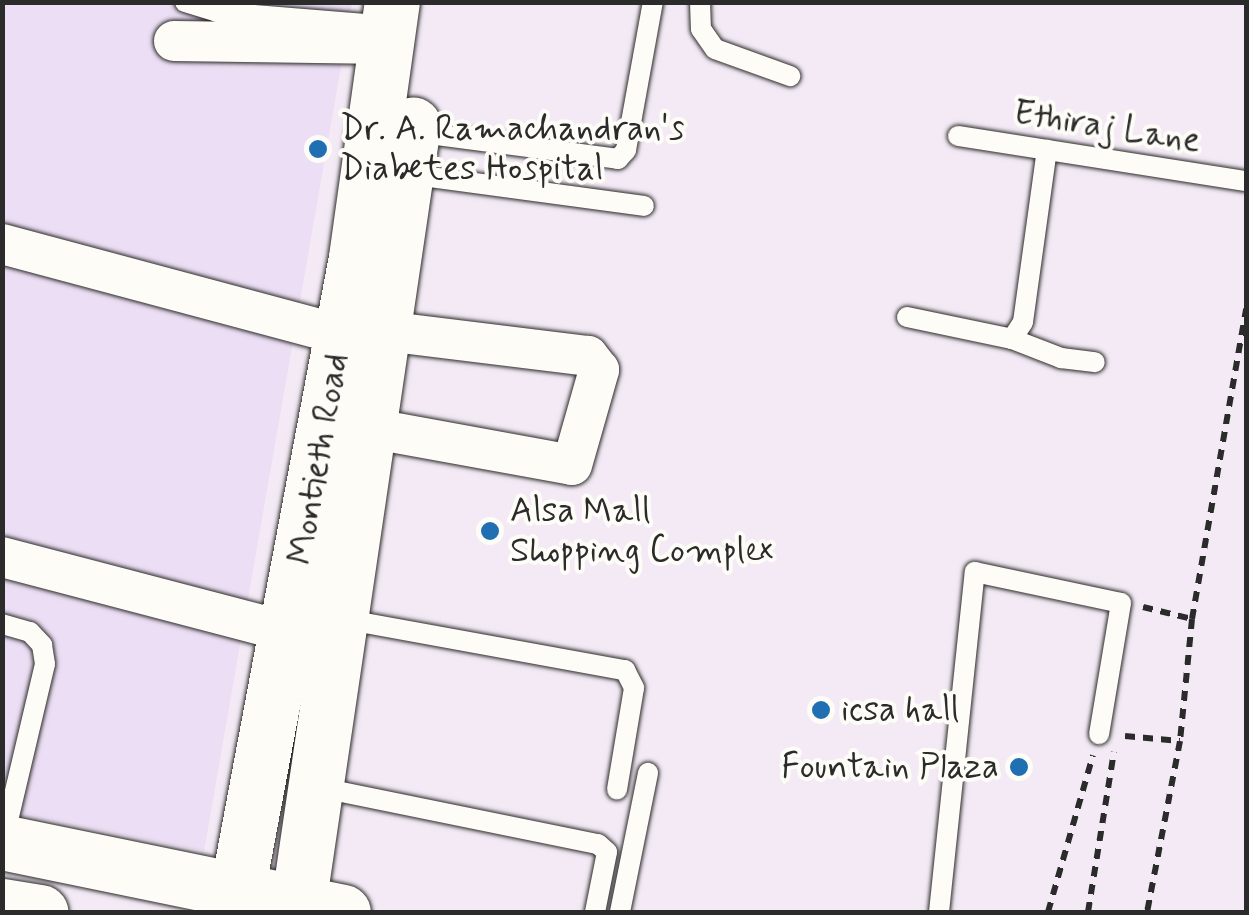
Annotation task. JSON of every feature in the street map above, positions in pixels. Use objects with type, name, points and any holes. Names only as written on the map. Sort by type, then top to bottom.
[{"type":"main road","points":[[3,842],[235,902],[313,910],[315,787],[370,428],[361,344],[410,153],[399,19]]},
{"type":"main road","name":"Montieth Road","points":[[235,902],[287,632],[361,344],[399,19]]},
{"type":"main road","points":[[2,880],[186,912]]},
{"type":"main road","points":[[2,906],[41,912]]},
{"type":"street","points":[[179,22],[399,19]]},
{"type":"street","points":[[2,244],[361,344],[588,356],[599,370],[572,465],[370,428]]},
{"type":"street","points":[[2,557],[287,632]]},
{"type":"lane","points":[[410,153],[618,159],[626,150],[653,2]]},
{"type":"lane","points":[[700,2],[701,29],[714,49],[790,76]]},
{"type":"lane","name":"Ethiraj Lane","points":[[958,136],[1246,181]]},
{"type":"lane","points":[[1012,339],[1023,322],[1046,150]]},
{"type":"lane","points":[[410,153],[644,206]]},
{"type":"lane","points":[[906,317],[1012,339],[1061,358],[1095,362]]},
{"type":"lane","points":[[939,912],[974,572],[1121,603],[1108,735]]},
{"type":"lane","points":[[340,618],[625,670],[634,688],[617,790]]},
{"type":"lane","points":[[2,624],[30,632],[42,645],[45,664],[16,810],[3,842]]},
{"type":"lane","points":[[620,912],[648,774]]},
{"type":"lane","points":[[315,787],[350,789],[598,844],[607,852],[595,912]]},
{"type":"path","points":[[1147,912],[1180,741],[1192,618],[1246,308]]},
{"type":"path","points":[[1121,603],[1192,618]]},
{"type":"path","points":[[1108,735],[1180,741]]},
{"type":"path","points":[[1048,912],[1108,735]]},
{"type":"path","points":[[1088,912],[1108,735]]},
{"type":"shaded area","points":[[2,3],[352,3],[204,851],[3,812]]},
{"type":"place","name":"Dr. A. Ramachandran's Diabetes Hospital","points":[[318,149]]},
{"type":"place","name":"Alsa Mall Shopping Complex","points":[[490,531]]},
{"type":"place","name":"icsa hall","points":[[821,710]]},
{"type":"place","name":"Fountain Plaza","points":[[1019,767]]}]
